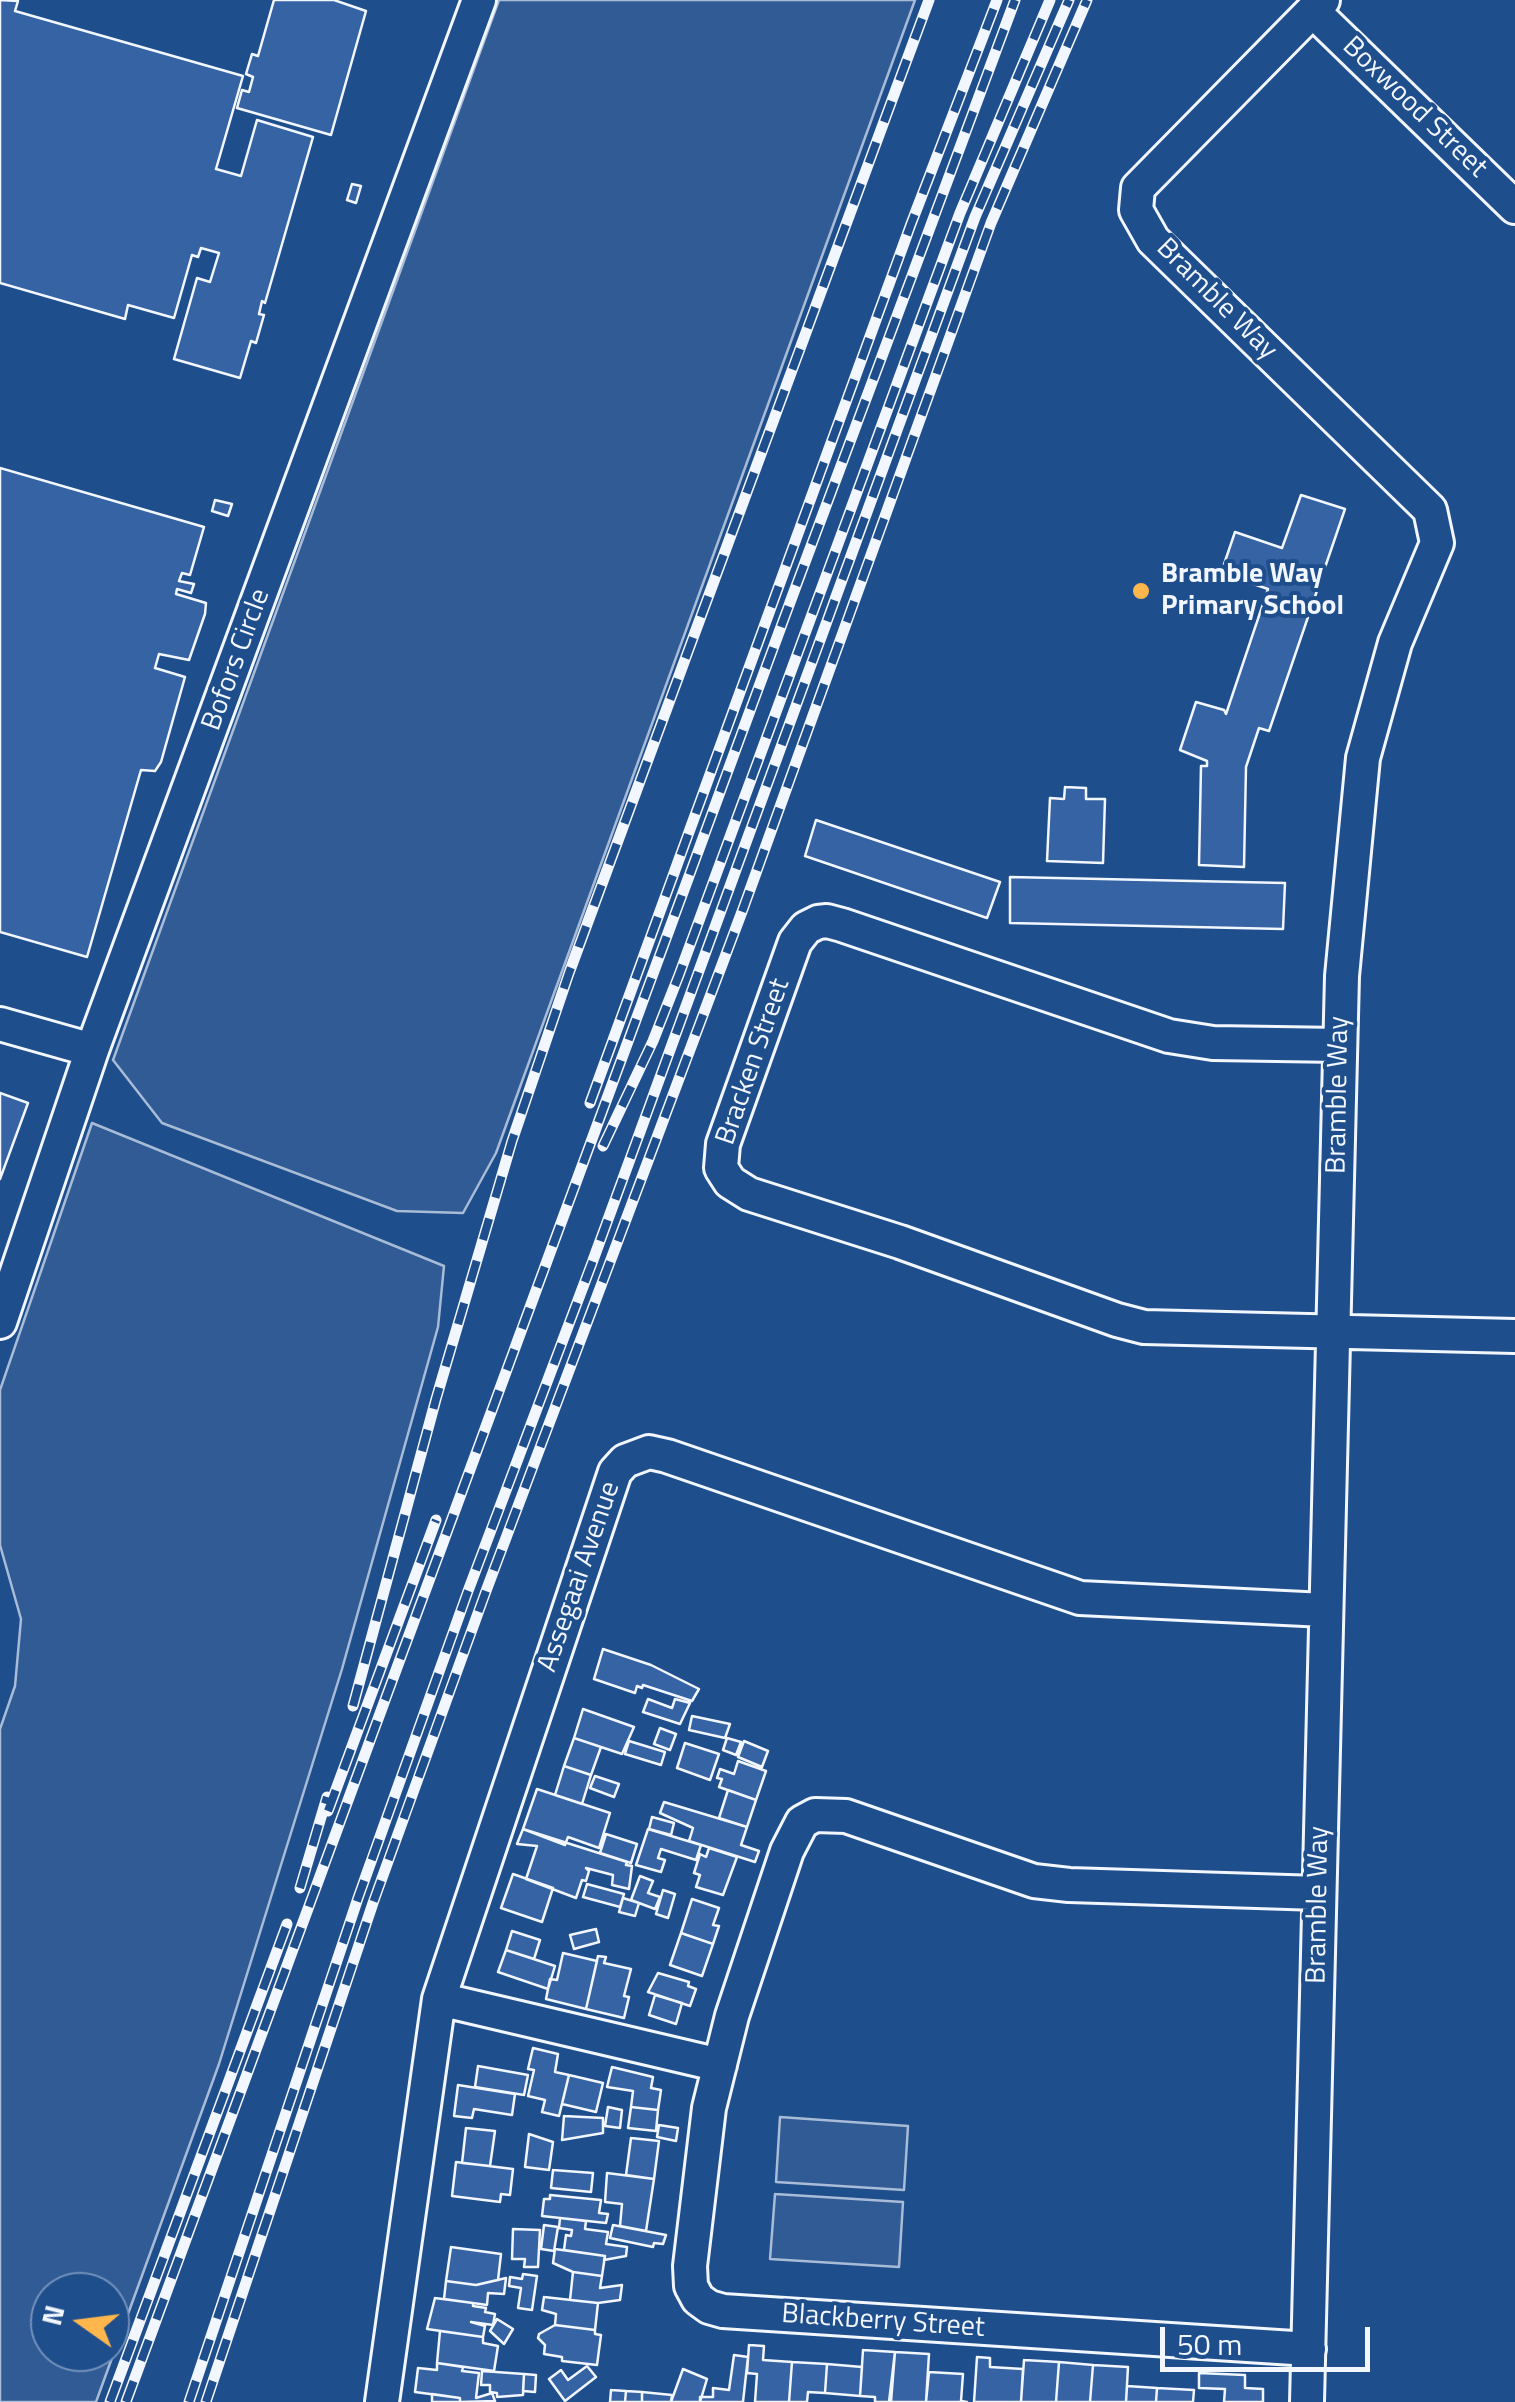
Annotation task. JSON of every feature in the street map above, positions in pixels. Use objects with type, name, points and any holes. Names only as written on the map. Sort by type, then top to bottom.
[{"type":"street","name":"Bofors Circle","points":[[0,1322],[92,1050],[479,0]]},
{"type":"street","name":"Boxwood Street","points":[[1318,5],[1515,206]]},
{"type":"street","name":"Bramble Way","points":[[1307,2402],[1342,976],[1364,758],[1395,643],[1437,543],[1430,510],[1153,240],[1136,210],[1138,188],[1318,5]]},
{"type":"street","name":"Bracken Street","points":[[1340,1046],[1213,1043],[1169,1036],[842,925],[818,922],[806,928],[795,942],[723,1144],[721,1168],[730,1182],[749,1194],[1144,1327],[1515,1336]]},
{"type":"street","points":[[0,1024],[92,1050]]},
{"type":"street","name":"Assegaai Avenue","points":[[382,2402],[439,1998],[615,1472],[625,1461],[649,1452],[666,1456],[1080,1598],[1325,1610]]},
{"type":"street","name":"Blackberry Street","points":[[1308,2350],[742,2313],[709,2307],[698,2299],[691,2286],[690,2266],[709,2108],[732,2016],[787,1851],[802,1822],[815,1814],[846,1816],[1034,1881],[1069,1886],[1320,1893]]},
{"type":"street","points":[[439,1998],[720,2064]]},
{"type":"shaded area","points":[[499,0],[915,0],[496,1153],[463,1213],[397,1211],[162,1123],[113,1060]]},
{"type":"shaded area","points":[[92,1123],[444,1266],[438,1327],[342,1669],[219,2064],[130,2309],[130,2272],[30,2272],[30,2372],[107,2372],[96,2402],[0,2402],[0,1729],[15,1686],[21,1619],[0,1545],[0,1390]]},
{"type":"shaded area","points":[[780,2117],[908,2126],[904,2190],[776,2182]]},
{"type":"shaded area","points":[[775,2194],[903,2202],[899,2267],[770,2259]]},
{"type":"building","points":[[0,0],[18,1],[15,11],[243,76],[216,169],[241,176],[257,120],[313,137],[265,303],[262,301],[259,314],[264,315],[256,343],[251,341],[240,378],[174,359],[197,278],[210,282],[219,253],[201,248],[198,257],[192,255],[174,318],[128,305],[125,319],[0,283]]},
{"type":"building","points":[[274,0],[334,0],[366,11],[331,135],[237,108],[242,90],[249,92],[253,77],[246,74],[252,54],[258,56]]},
{"type":"building","points":[[352,184],[361,186],[356,203],[347,200]]},
{"type":"building","points":[[0,468],[204,527],[190,575],[182,573],[179,581],[194,584],[191,593],[177,589],[176,594],[206,603],[205,614],[189,660],[159,654],[155,668],[185,677],[161,762],[155,771],[141,770],[87,957],[0,932]]},
{"type":"building","points":[[1301,495],[1345,509],[1269,731],[1259,728],[1246,767],[1244,867],[1199,865],[1201,766],[1207,766],[1207,761],[1180,750],[1196,702],[1226,714],[1268,589],[1221,573],[1235,532],[1282,548]]},
{"type":"building","points":[[215,500],[232,504],[228,516],[212,511]]},
{"type":"building","points":[[1065,787],[1086,788],[1086,799],[1105,799],[1103,863],[1047,861],[1050,798],[1064,799]]},
{"type":"building","points":[[816,820],[1000,882],[987,918],[805,856]]},
{"type":"building","points":[[1010,877],[1285,883],[1283,929],[1010,923]]},
{"type":"building","points":[[0,1093],[28,1103],[0,1179]]},
{"type":"building","points":[[603,1649],[651,1665],[699,1689],[692,1701],[643,1685],[637,1686],[635,1693],[594,1679]]},
{"type":"building","points":[[648,1699],[672,1708],[675,1699],[690,1703],[680,1724],[643,1712]]},
{"type":"building","points":[[583,1709],[634,1727],[622,1754],[574,1738]]},
{"type":"building","points":[[692,1716],[730,1724],[725,1738],[689,1730]]},
{"type":"building","points":[[660,1728],[676,1734],[670,1750],[654,1744]]},
{"type":"building","points":[[574,1738],[601,1747],[591,1775],[564,1766]]},
{"type":"building","points":[[727,1738],[741,1742],[736,1755],[723,1750]]},
{"type":"building","points":[[629,1741],[665,1752],[661,1765],[625,1754]]},
{"type":"building","points":[[744,1741],[768,1751],[762,1767],[738,1757]]},
{"type":"building","points":[[685,1743],[719,1754],[710,1780],[677,1768]]},
{"type":"building","points":[[738,1761],[766,1771],[756,1800],[719,1787],[720,1769],[734,1774]]},
{"type":"building","points":[[564,1766],[591,1775],[582,1804],[555,1795]]},
{"type":"building","points":[[595,1776],[619,1784],[614,1797],[590,1788]]},
{"type":"building","points":[[537,1789],[610,1813],[599,1848],[568,1837],[565,1845],[523,1829]]},
{"type":"building","points":[[728,1790],[756,1800],[747,1827],[719,1818]]},
{"type":"building","points":[[664,1802],[747,1827],[741,1845],[759,1851],[755,1862],[689,1841],[693,1828],[660,1813]]},
{"type":"building","points":[[652,1817],[674,1823],[671,1835],[649,1829]]},
{"type":"building","points":[[523,1829],[627,1862],[632,1866],[629,1889],[612,1885],[613,1875],[586,1868],[586,1881],[582,1880],[576,1898],[526,1879],[537,1846],[517,1844]]},
{"type":"building","points":[[648,1829],[701,1845],[696,1860],[661,1849],[658,1858],[665,1860],[661,1872],[636,1865]]},
{"type":"building","points":[[606,1834],[637,1844],[631,1863],[600,1853]]},
{"type":"building","points":[[709,1848],[737,1857],[723,1895],[696,1887],[700,1875],[694,1873],[700,1854],[706,1857]]},
{"type":"building","points":[[513,1874],[553,1888],[542,1922],[501,1908]]},
{"type":"building","points":[[640,1876],[653,1881],[648,1893],[660,1897],[655,1909],[631,1900]]},
{"type":"building","points":[[587,1884],[624,1894],[620,1907],[583,1897]]},
{"type":"building","points":[[663,1890],[675,1894],[668,1918],[656,1914]]},
{"type":"building","points":[[623,1898],[639,1903],[635,1916],[619,1912]]},
{"type":"building","points":[[692,1899],[719,1908],[713,1925],[719,1926],[713,1944],[681,1933]]},
{"type":"building","points":[[596,1929],[599,1942],[574,1949],[570,1935]]},
{"type":"building","points":[[512,1931],[540,1940],[534,1959],[506,1950]]},
{"type":"building","points":[[681,1933],[713,1944],[702,1976],[670,1965]]},
{"type":"building","points":[[506,1950],[555,1966],[548,1989],[498,1972]]},
{"type":"building","points":[[563,1953],[597,1961],[586,2009],[546,1999],[550,1979],[557,1980]]},
{"type":"building","points":[[598,1956],[606,1957],[604,1963],[631,1969],[624,1996],[629,1997],[624,2018],[586,2009]]},
{"type":"building","points":[[658,1973],[689,1982],[688,1986],[696,1989],[690,2006],[648,1992]]},
{"type":"building","points":[[655,1995],[682,2003],[676,2024],[649,2015]]},
{"type":"building","points":[[533,2048],[558,2054],[555,2072],[569,2075],[559,2116],[542,2112],[545,2100],[528,2096],[534,2070],[528,2069]]},
{"type":"building","points":[[478,2066],[528,2075],[524,2095],[475,2087]]},
{"type":"building","points":[[612,2067],[653,2077],[651,2088],[661,2090],[658,2110],[631,2107],[633,2091],[607,2087]]},
{"type":"building","points":[[569,2075],[603,2083],[596,2112],[562,2104]]},
{"type":"building","points":[[458,2085],[515,2094],[512,2115],[474,2109],[472,2118],[454,2116]]},
{"type":"building","points":[[608,2107],[622,2110],[620,2128],[605,2126]]},
{"type":"building","points":[[631,2107],[658,2110],[656,2131],[628,2128]]},
{"type":"building","points":[[564,2116],[603,2118],[603,2133],[562,2140]]},
{"type":"building","points":[[659,2125],[678,2128],[676,2141],[657,2137]]},
{"type":"building","points":[[466,2128],[495,2131],[490,2166],[462,2163]]},
{"type":"building","points":[[529,2134],[553,2142],[549,2170],[525,2167]]},
{"type":"building","points":[[631,2138],[659,2141],[654,2179],[626,2175]]},
{"type":"building","points":[[456,2162],[513,2169],[510,2195],[501,2194],[500,2202],[452,2196]]},
{"type":"building","points":[[553,2170],[593,2173],[591,2192],[551,2188]]},
{"type":"building","points":[[607,2173],[654,2179],[646,2231],[620,2226],[622,2204],[605,2202]]},
{"type":"building","points":[[550,2195],[601,2200],[599,2213],[608,2214],[606,2223],[542,2216],[544,2199],[550,2199]]},
{"type":"building","points":[[560,2218],[586,2221],[585,2229],[608,2232],[606,2244],[627,2247],[626,2256],[604,2260],[605,2256],[564,2250],[566,2235],[571,2236],[572,2230],[559,2228]]},
{"type":"building","points":[[544,2225],[558,2227],[554,2251],[541,2249]]},
{"type":"building","points":[[613,2225],[666,2235],[663,2244],[654,2243],[653,2247],[610,2238]]},
{"type":"building","points":[[513,2229],[540,2230],[538,2267],[524,2267],[525,2259],[512,2259]]},
{"type":"building","points":[[451,2247],[501,2254],[498,2280],[476,2285],[446,2281]]},
{"type":"building","points":[[555,2249],[605,2256],[602,2276],[573,2272],[553,2263]]},
{"type":"building","points":[[573,2272],[602,2276],[600,2288],[622,2285],[620,2300],[570,2300]]},
{"type":"building","points":[[523,2274],[537,2276],[532,2310],[518,2308],[521,2288],[509,2286],[510,2277],[522,2279]]},
{"type":"building","points":[[506,2278],[504,2294],[488,2293],[487,2305],[444,2299],[446,2281],[476,2285]]},
{"type":"building","points":[[544,2297],[598,2303],[595,2330],[555,2325],[556,2314],[542,2310]]},
{"type":"building","points":[[435,2298],[486,2308],[485,2312],[495,2314],[493,2325],[471,2322],[485,2326],[483,2337],[427,2329]]},
{"type":"building","points":[[497,2319],[513,2329],[504,2344],[490,2331]]},
{"type":"building","points":[[555,2325],[595,2330],[595,2334],[601,2335],[597,2365],[562,2361],[562,2357],[544,2354],[545,2345],[539,2334]]},
{"type":"building","points":[[440,2331],[483,2337],[483,2343],[498,2346],[494,2371],[437,2363]]},
{"type":"building","points":[[749,2345],[764,2346],[763,2360],[792,2362],[789,2402],[755,2402],[757,2374],[747,2373]]},
{"type":"building","points":[[863,2350],[895,2352],[889,2402],[860,2396]]},
{"type":"building","points":[[895,2352],[929,2354],[926,2402],[891,2402]]},
{"type":"building","points":[[734,2355],[748,2357],[743,2402],[700,2402],[700,2397],[713,2397],[713,2388],[729,2390]]},
{"type":"building","points":[[977,2357],[990,2358],[990,2367],[1023,2369],[1021,2402],[974,2402]]},
{"type":"building","points":[[1024,2360],[1059,2362],[1056,2402],[1021,2402]]},
{"type":"building","points":[[792,2362],[827,2364],[825,2393],[808,2392],[807,2402],[789,2402]]},
{"type":"building","points":[[1059,2362],[1093,2365],[1090,2402],[1056,2402]]},
{"type":"building","points":[[437,2363],[479,2373],[476,2398],[492,2393],[495,2401],[460,2402],[460,2398],[415,2392],[418,2368],[437,2370]]},
{"type":"building","points":[[827,2364],[862,2367],[860,2396],[825,2393]]},
{"type":"building","points":[[1093,2365],[1128,2367],[1126,2402],[1090,2402]]},
{"type":"building","points":[[587,2366],[596,2377],[565,2401],[549,2379],[561,2370],[568,2380]]},
{"type":"building","points":[[683,2369],[707,2379],[700,2402],[671,2402]]},
{"type":"building","points":[[482,2371],[524,2374],[523,2395],[497,2397],[497,2393],[490,2392],[490,2385],[481,2385]]},
{"type":"building","points":[[929,2372],[963,2374],[961,2401],[967,2402],[926,2402]]},
{"type":"building","points":[[1199,2373],[1245,2375],[1245,2388],[1263,2389],[1263,2402],[1224,2402],[1225,2389],[1199,2388]]},
{"type":"building","points":[[524,2374],[536,2375],[535,2392],[523,2391]]},
{"type":"building","points":[[1127,2386],[1157,2388],[1156,2402],[1126,2402]]},
{"type":"building","points":[[1157,2388],[1194,2390],[1193,2402],[1156,2402]]},
{"type":"building","points":[[611,2390],[626,2391],[625,2402],[610,2402]]},
{"type":"building","points":[[626,2391],[642,2392],[642,2402],[625,2402]]},
{"type":"building","points":[[642,2392],[672,2395],[671,2402],[642,2402]]},
{"type":"building","points":[[432,2394],[460,2398],[460,2402],[432,2402]]},
{"type":"railway","points":[[353,1706],[436,1399],[512,1141],[569,973],[929,0]]},
{"type":"railway","points":[[590,1103],[911,224],[997,0]]},
{"type":"railway","points":[[126,2402],[1015,0]]},
{"type":"railway","points":[[603,1146],[653,1041],[679,975],[960,213],[1050,0]]},
{"type":"railway","points":[[189,2402],[358,1898],[468,1591],[975,217],[1069,0]]},
{"type":"railway","points":[[206,2402],[373,1903],[486,1591],[743,909],[991,223],[1087,0]]},
{"type":"railway","points":[[328,1811],[436,1520]]},
{"type":"railway","points":[[300,1888],[327,1797]]},
{"type":"railway","points":[[110,2402],[287,1924]]},
{"type":"place","name":"Bramble Way Primary School","points":[[1141,591]]}]
